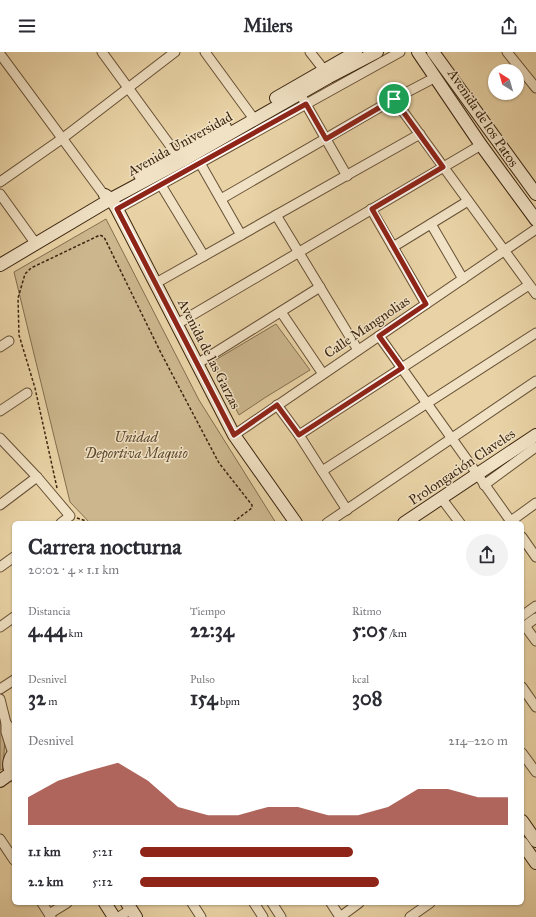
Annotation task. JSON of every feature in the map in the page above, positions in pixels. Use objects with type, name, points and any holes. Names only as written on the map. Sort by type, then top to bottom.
[{"type":"street","points":[[102,52],[179,158]]},
{"type":"street","points":[[0,182],[63,138],[175,52]]},
{"type":"street","points":[[205,52],[252,116]]},
{"type":"street","points":[[310,52],[326,73]]},
{"type":"street","name":"Avenida Universidad","points":[[0,261],[34,241],[111,201],[179,158],[252,116],[301,94],[326,73],[356,52]]},
{"type":"street","name":"Avenida Universidad","points":[[326,73],[376,52]]},
{"type":"street","points":[[0,54],[111,201],[161,185],[200,163],[301,94],[400,52]]},
{"type":"street","name":"Avenida de los Patos","points":[[418,52],[481,145],[536,220]]},
{"type":"street","name":"Avenida de los Patos","points":[[433,52],[536,194]]},
{"type":"street","points":[[507,52],[536,88]]},
{"type":"street","points":[[221,200],[394,99],[436,77]]},
{"type":"street","points":[[301,94],[347,176]]},
{"type":"street","points":[[394,99],[536,294]]},
{"type":"street","points":[[156,283],[420,134]]},
{"type":"street","points":[[177,324],[481,145]]},
{"type":"street","points":[[200,163],[241,235]]},
{"type":"street","points":[[161,185],[204,256]]},
{"type":"street","points":[[0,194],[34,241]]},
{"type":"street","name":"Avenida de las Garzas","points":[[111,201],[156,283],[234,435],[295,521]]},
{"type":"street","points":[[393,247],[468,201]]},
{"type":"street","points":[[372,209],[426,304]]},
{"type":"street","points":[[276,215],[358,350]]},
{"type":"street","points":[[431,224],[463,279]]},
{"type":"street","name":"Calle Mangnolias","points":[[234,435],[536,229]]},
{"type":"street","points":[[299,435],[529,285]]},
{"type":"street","points":[[197,364],[320,287]]},
{"type":"street","points":[[281,312],[323,374]]},
{"type":"street","points":[[322,471],[536,333]]},
{"type":"street","points":[[379,336],[510,521]]},
{"type":"street","points":[[0,347],[9,341]]},
{"type":"street","points":[[330,521],[536,381]]},
{"type":"street","points":[[0,410],[26,393]]},
{"type":"street","points":[[277,405],[299,435],[347,510]]},
{"type":"street","name":"Prolongación Claveles","points":[[409,521],[536,435]]},
{"type":"street","points":[[1,442],[37,478],[70,516],[64,521]]},
{"type":"street","points":[[484,485],[536,447]]},
{"type":"street","points":[[0,505],[37,478]]},
{"type":"street","points":[[442,499],[458,521]]},
{"type":"street","points":[[512,521],[536,503]]},
{"type":"street","points":[[524,540],[536,556]]},
{"type":"street","points":[[0,567],[12,558]]},
{"type":"street","points":[[524,615],[536,606]]},
{"type":"street","points":[[0,627],[12,618]]},
{"type":"street","points":[[536,618],[524,627],[536,641]]},
{"type":"street","points":[[0,689],[12,681]]},
{"type":"street","points":[[524,690],[536,707]]},
{"type":"street","points":[[0,699],[6,723],[6,732],[12,750]]},
{"type":"street","points":[[6,723],[12,730]]},
{"type":"street","points":[[12,756],[9,763],[12,771]]},
{"type":"street","points":[[524,756],[536,772]]},
{"type":"street","points":[[0,780],[12,774]]},
{"type":"street","points":[[524,824],[536,840]]},
{"type":"street","points":[[0,839],[12,857]]},
{"type":"street","points":[[524,846],[536,863]]},
{"type":"street","points":[[43,905],[50,915],[64,905]]},
{"type":"street","points":[[106,905],[114,917]]},
{"type":"street","points":[[193,905],[201,917]]},
{"type":"street","points":[[255,905],[263,917]]},
{"type":"street","points":[[273,905],[281,917]]},
{"type":"street","points":[[332,905],[340,917],[356,905]]},
{"type":"street","points":[[410,917],[427,905]]},
{"type":"street","points":[[119,917],[131,910]]},
{"type":"path","points":[[58,491],[35,388],[19,335],[18,298],[25,274],[31,268],[100,235],[104,237],[161,353],[219,463],[252,505],[252,508],[235,521]]},
{"type":"path","points":[[70,516],[86,521]]},
{"type":"green space","name":"Unidad Deportiva Maquio","points":[[106,219],[199,400],[275,521],[88,521],[70,502],[14,272]]},
{"type":"green space","points":[[276,324],[310,370],[239,415],[212,362]]},
{"type":"green space","points":[[0,719],[5,737],[3,769],[0,770]]},
{"type":"route","points":[[394,99],[443,167],[372,209],[426,304],[379,336],[402,368],[299,435],[277,405],[234,435],[117,209],[306,104],[326,139],[394,99]]}]
